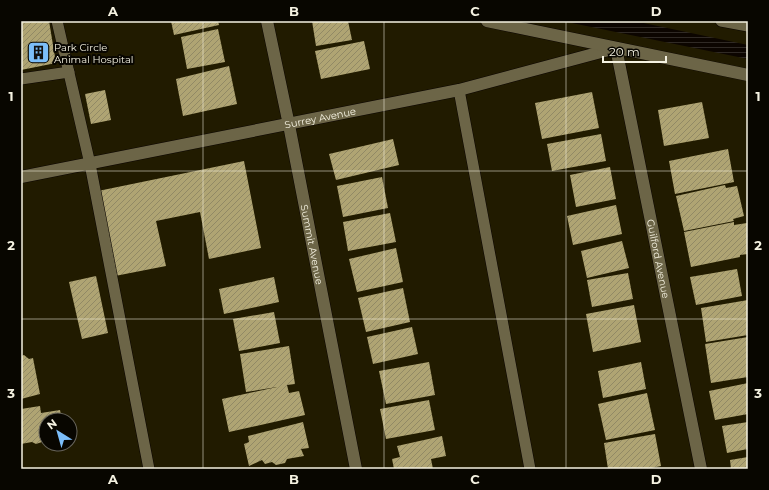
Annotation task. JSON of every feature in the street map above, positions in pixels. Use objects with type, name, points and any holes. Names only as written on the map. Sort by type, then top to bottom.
[{"type":"street","name":"Summit Avenue","points":[[267,21],[289,124],[356,469]]},
{"type":"street","points":[[486,21],[748,75]]},
{"type":"street","name":"Surrey Avenue","points":[[21,177],[459,90],[616,48]]},
{"type":"street","name":"Guilford Avenue","points":[[616,48],[701,469]]},
{"type":"lane","points":[[57,21],[90,164],[149,469]]},
{"type":"lane","points":[[721,21],[748,26]]},
{"type":"lane","points":[[21,79],[69,72]]},
{"type":"lane","points":[[459,90],[530,469]]},
{"type":"shaded area","points":[[562,21],[634,21],[748,45],[748,59]]},
{"type":"building","name":"Park Circle Animal Hospital","points":[[21,21],[49,21],[56,63],[21,70]]},
{"type":"building","points":[[171,21],[218,21],[219,25],[174,35]]},
{"type":"building","points":[[312,21],[348,21],[352,40],[316,46]]},
{"type":"building","points":[[218,29],[225,62],[187,69],[181,37]]},
{"type":"building","points":[[364,41],[370,69],[321,79],[315,51]]},
{"type":"building","points":[[229,66],[237,104],[183,116],[176,79]]},
{"type":"building","points":[[105,90],[111,120],[91,124],[85,94]]},
{"type":"building","points":[[592,92],[599,128],[542,139],[535,103]]},
{"type":"building","points":[[702,102],[709,138],[664,146],[658,110]]},
{"type":"building","points":[[601,134],[606,161],[552,171],[547,144]]},
{"type":"building","points":[[393,139],[399,165],[336,180],[329,154]]},
{"type":"building","points":[[728,149],[734,182],[675,194],[669,161]]},
{"type":"building","points":[[244,161],[261,248],[209,259],[200,212],[156,221],[166,266],[115,276],[98,191]]},
{"type":"building","points":[[610,167],[616,199],[576,207],[570,175]]},
{"type":"building","points":[[382,177],[388,208],[343,217],[337,186]]},
{"type":"building","points":[[725,185],[726,188],[737,186],[744,216],[733,219],[734,221],[684,231],[676,196]]},
{"type":"building","points":[[616,205],[622,234],[573,245],[567,216]]},
{"type":"building","points":[[390,213],[396,242],[348,251],[343,222]]},
{"type":"building","points":[[734,222],[734,225],[747,223],[748,254],[691,267],[684,232]]},
{"type":"building","points":[[622,241],[629,268],[587,278],[581,251]]},
{"type":"building","points":[[396,248],[403,282],[357,292],[349,259]]},
{"type":"building","points":[[737,269],[742,296],[696,305],[690,277]]},
{"type":"building","points":[[628,273],[633,299],[592,307],[587,280]]},
{"type":"building","points":[[96,276],[108,333],[82,339],[69,282]]},
{"type":"building","points":[[274,277],[279,302],[224,314],[219,289]]},
{"type":"building","points":[[403,288],[410,322],[366,332],[358,298]]},
{"type":"building","points":[[748,300],[748,335],[706,342],[701,308]]},
{"type":"building","points":[[634,305],[641,342],[593,352],[586,314]]},
{"type":"building","points":[[274,312],[280,343],[239,351],[233,319]]},
{"type":"building","points":[[412,327],[418,354],[373,364],[367,337]]},
{"type":"building","points":[[748,337],[748,377],[711,383],[705,344]]},
{"type":"building","points":[[289,346],[295,384],[287,385],[289,393],[299,391],[305,415],[229,432],[222,399],[277,387],[246,392],[240,354]]},
{"type":"building","points":[[24,355],[29,359],[33,358],[40,394],[21,399],[21,356]]},
{"type":"building","points":[[429,362],[435,395],[386,404],[379,371]]},
{"type":"building","points":[[641,362],[646,389],[603,398],[598,371]]},
{"type":"building","points":[[748,383],[748,414],[715,420],[709,391]]},
{"type":"building","points":[[647,393],[655,430],[606,440],[598,404]]},
{"type":"building","points":[[429,400],[435,430],[386,439],[380,409]]},
{"type":"building","points":[[40,406],[41,412],[38,412],[38,443],[32,442],[21,444],[21,409]]},
{"type":"building","points":[[60,410],[60,412],[47,412]]},
{"type":"building","points":[[303,422],[309,448],[301,449],[304,456],[287,459],[285,463],[276,465],[272,462],[265,464],[262,460],[249,466],[244,444],[249,442],[248,436]]},
{"type":"building","points":[[748,422],[748,449],[727,453],[722,426]]},
{"type":"building","points":[[655,434],[661,466],[646,469],[608,469],[604,443]]},
{"type":"building","points":[[442,436],[446,456],[431,459],[433,469],[394,469],[392,459],[400,457],[397,446]]},
{"type":"building","points":[[748,457],[748,469],[731,469],[730,460]]},
{"type":"place","name":"Park Circle Animal Hospital","points":[[38,53]]}]
